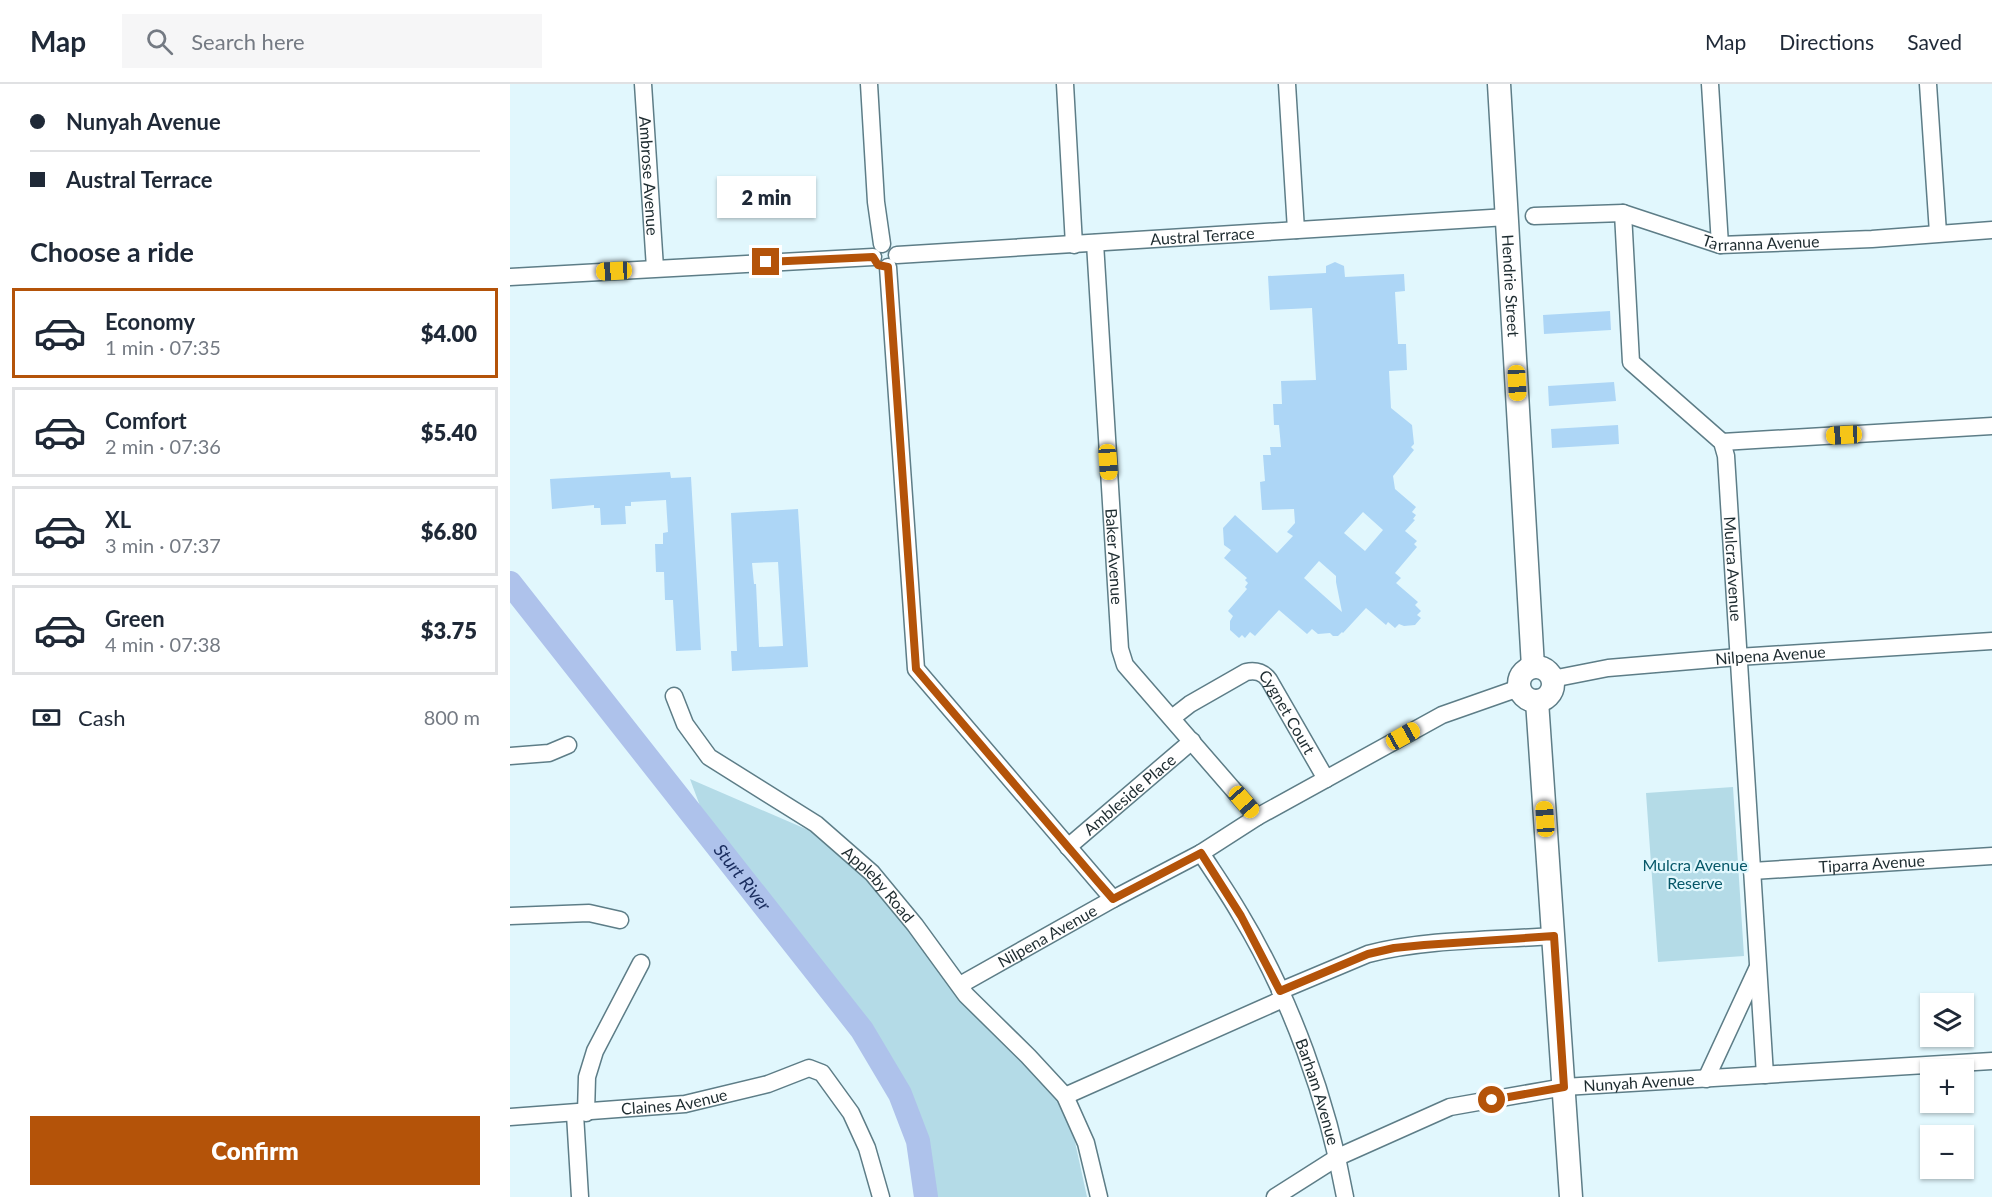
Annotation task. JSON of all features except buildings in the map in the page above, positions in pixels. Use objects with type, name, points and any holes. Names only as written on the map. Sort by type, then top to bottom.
[{"type":"street","name":"Ambrose Avenue","points":[[643,84],[655,268]]},
{"type":"street","points":[[869,84],[877,250]]},
{"type":"street","points":[[1065,84],[1074,245]]},
{"type":"street","points":[[1287,84],[1296,230]]},
{"type":"street","name":"Hendrie Street","points":[[1499,84],[1533,667]]},
{"type":"street","points":[[1710,84],[1720,246]]},
{"type":"street","points":[[1928,84],[1938,233]]},
{"type":"street","points":[[1623,213],[1631,362],[1722,442],[1992,426]]},
{"type":"street","name":"Tarranna Avenue","points":[[1534,216],[1623,213],[1720,246],[1872,239],[1992,230]]},
{"type":"street","name":"Austral Terrace","points":[[892,261],[1095,243],[1507,217]]},
{"type":"street","name":"Baker Avenue","points":[[1095,243],[1120,650],[1125,665],[1257,817]]},
{"type":"street","points":[[510,277],[877,250],[891,245],[895,249],[892,261],[916,669],[1113,899]]},
{"type":"street","name":"Mulcra Avenue","points":[[1722,442],[1726,456],[1765,1075]]},
{"type":"street","name":"Nilpena Avenue","points":[[1552,679],[1608,668],[1738,657],[1992,641]]},
{"type":"street","points":[[1533,667],[1544,669],[1552,679],[1553,685],[1550,694],[1545,699],[1537,701],[1527,699],[1519,688],[1522,673],[1533,667]]},
{"type":"street","name":"Cygnet Court","points":[[1172,718],[1190,704],[1246,672],[1257,671],[1269,680],[1326,779]]},
{"type":"street","name":"Nilpena Avenue","points":[[960,985],[1113,899],[1201,853],[1257,817],[1442,715],[1519,688]]},
{"type":"street","name":"Appleby Road","points":[[674,696],[685,724],[709,757],[816,824],[872,873],[966,995],[1065,1096],[1086,1143],[1099,1197]]},
{"type":"street","points":[[1537,701],[1571,1197]]},
{"type":"street","name":"Ambleside Place","points":[[1068,847],[1192,741]]},
{"type":"street","points":[[510,756],[549,753],[567,745]]},
{"type":"street","name":"Barham Avenue","points":[[1201,853],[1241,916],[1282,995],[1313,1075],[1338,1157],[1345,1197]]},
{"type":"street","name":"Tiparra Avenue","points":[[1752,871],[1992,856]]},
{"type":"street","points":[[510,916],[589,913],[620,920]]},
{"type":"street","points":[[1065,1096],[1368,954],[1424,945],[1554,936]]},
{"type":"street","points":[[580,1197],[580,1113],[587,1077],[595,1052],[640,963]]},
{"type":"street","name":"Mulcra Avenue","points":[[1706,1079],[1758,966]]},
{"type":"street","name":"Nunyah Avenue","points":[[1275,1197],[1338,1157],[1450,1107],[1564,1087],[1992,1061]]},
{"type":"street","name":"Claines Avenue","points":[[510,1117],[686,1104],[768,1084],[809,1068],[822,1073],[830,1081],[851,1113],[867,1148],[881,1197]]},
{"type":"green space","points":[[690,779],[836,842],[1065,1096],[1087,1197],[926,1197],[918,1141],[900,1094],[862,1030],[713,841]]},
{"type":"green space","name":"Mulcra Avenue Reserve","points":[[1733,787],[1744,956],[1658,962],[1646,793]]},
{"type":"waterway","name":"Sturt River","points":[[510,583],[862,1030],[900,1094],[918,1141],[926,1197]]},
{"type":"route","points":[[766,262],[873,257],[878,265],[888,267],[916,669],[1098,882],[1113,899],[1201,853],[1241,916],[1280,991],[1379,951],[1424,945],[1554,936],[1564,1087],[1492,1100]]}]
